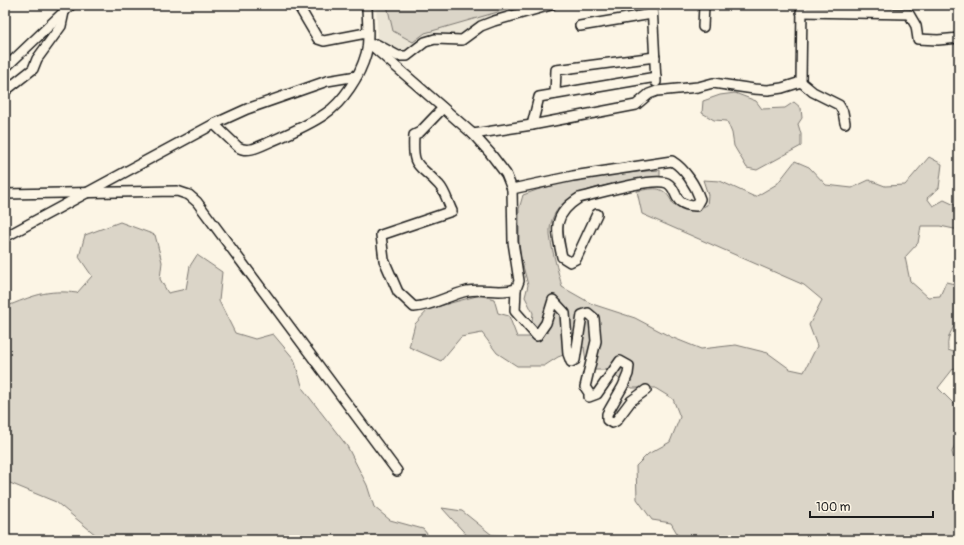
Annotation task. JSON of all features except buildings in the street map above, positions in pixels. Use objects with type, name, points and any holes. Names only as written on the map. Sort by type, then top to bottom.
[{"type":"street","points":[[5,68],[72,5]]},
{"type":"street","points":[[298,5],[318,39],[324,41],[368,39],[398,56],[407,56],[425,42],[435,38],[462,40],[481,26],[551,5]]},
{"type":"street","points":[[214,124],[238,147],[248,151],[275,140],[324,115],[333,108],[357,76],[367,53],[367,5]]},
{"type":"street","points":[[703,28],[704,5]]},
{"type":"street","points":[[801,82],[801,9],[910,9],[916,26],[918,39],[938,40],[959,38]]},
{"type":"street","points":[[580,26],[652,10],[657,91]]},
{"type":"street","points":[[5,91],[33,69],[37,58],[61,26],[64,12]]},
{"type":"street","points":[[368,39],[473,134],[506,174],[512,189],[513,242],[519,280],[516,289],[515,312],[537,336],[546,323],[553,300],[565,313],[568,354],[571,362],[575,360],[582,315],[588,313],[594,318],[596,341],[585,387],[589,393],[589,397],[597,394],[620,361],[628,366],[626,380],[607,414],[608,420],[612,423],[616,421],[631,401],[646,390]]},
{"type":"street","points":[[555,94],[556,70],[655,57]]},
{"type":"street","points":[[5,237],[214,124],[247,109],[327,81],[357,76]]},
{"type":"street","points":[[532,125],[539,97],[656,77]]},
{"type":"street","points":[[473,134],[532,125],[636,105],[649,94],[657,91],[698,87],[713,82],[768,90],[782,88],[801,82]]},
{"type":"street","points":[[801,82],[813,92],[839,105],[843,112],[845,123]]},
{"type":"street","points":[[443,108],[420,132],[414,135],[412,155],[417,164],[440,186],[452,211],[381,236],[384,260],[398,292],[414,307],[424,306],[466,291],[494,289],[506,292],[516,289]]},
{"type":"street","points":[[512,189],[573,176],[672,161],[679,165],[696,188],[700,199],[696,206],[687,205],[678,200],[670,185],[665,182],[653,182],[579,198],[572,203],[556,225],[562,257],[570,262],[576,259],[597,214]]},
{"type":"street","points":[[5,194],[178,191],[189,195],[198,202],[397,471]]},
{"type":"shaded area","points":[[376,5],[536,5],[480,20],[464,32],[399,52],[378,39]]},
{"type":"shaded area","points":[[387,5],[522,5],[425,33],[413,42],[393,31]]},
{"type":"shaded area","points":[[735,93],[756,101],[762,109],[785,108],[794,102],[801,108],[802,118],[798,124],[801,134],[801,146],[757,170],[747,168],[734,146],[732,133],[727,121],[714,120],[702,113],[703,101],[720,95]]},
{"type":"shaded area","points":[[929,157],[942,164],[939,188],[927,198],[933,206],[944,200],[959,207],[959,230],[940,226],[921,226],[918,243],[905,257],[910,281],[928,297],[940,296],[946,282],[959,285],[959,314],[948,338],[948,350],[959,354],[959,366],[953,369],[938,388],[957,407],[959,415],[959,436],[952,452],[959,479],[959,540],[676,540],[678,535],[671,523],[652,520],[637,499],[636,466],[648,454],[670,442],[680,417],[673,399],[655,388],[632,388],[607,370],[590,370],[586,362],[584,347],[558,357],[544,366],[517,366],[497,353],[482,333],[461,337],[441,361],[409,347],[415,324],[429,309],[480,295],[494,299],[498,313],[509,316],[517,337],[530,337],[533,313],[525,297],[528,285],[519,251],[519,209],[523,195],[538,189],[572,181],[609,175],[660,170],[660,177],[593,188],[564,203],[554,215],[550,230],[562,287],[592,304],[635,318],[671,337],[701,349],[736,345],[768,353],[790,369],[804,372],[817,346],[809,325],[822,300],[804,285],[642,214],[637,191],[659,189],[670,198],[673,204],[694,211],[707,205],[708,195],[703,180],[720,181],[755,197],[777,184],[795,161],[809,167],[826,185],[852,188],[869,180],[885,186],[905,185]]},
{"type":"shaded area","points":[[120,222],[155,235],[162,262],[160,279],[168,293],[186,289],[190,266],[197,255],[222,272],[219,301],[235,333],[255,339],[273,334],[294,359],[303,389],[347,446],[367,485],[374,507],[390,520],[423,529],[432,540],[102,540],[56,502],[5,481],[5,307],[40,294],[57,292],[77,293],[92,276],[79,257],[85,235]]},
{"type":"shaded area","points":[[442,508],[462,511],[492,535],[519,537],[519,540],[471,540]]}]
